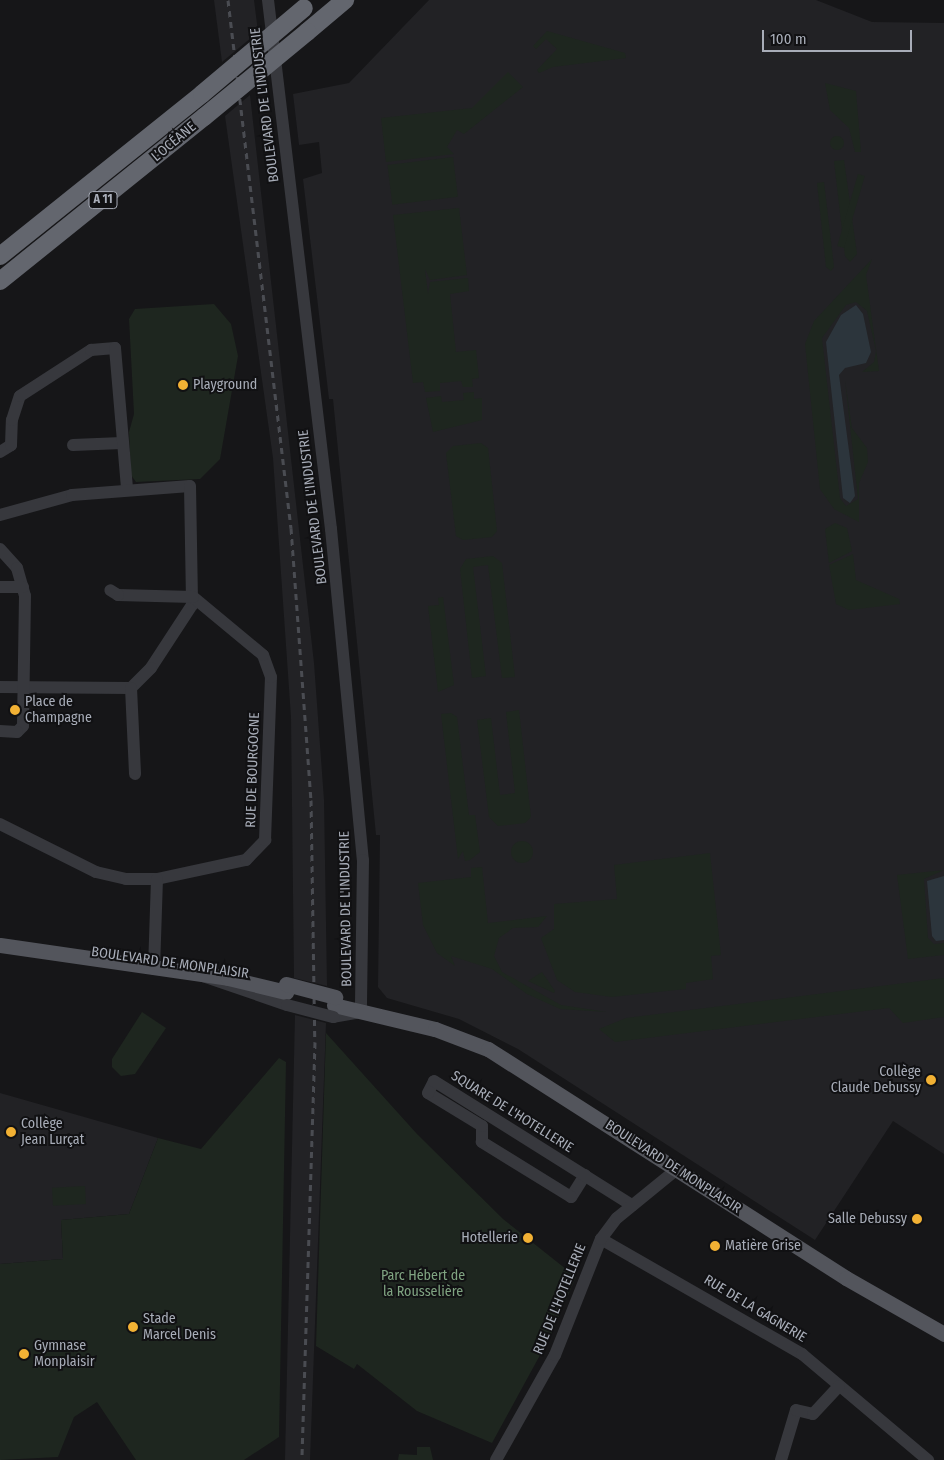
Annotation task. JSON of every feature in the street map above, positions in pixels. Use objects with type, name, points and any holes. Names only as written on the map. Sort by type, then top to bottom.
[{"type":"highway","name":"L’OCÉANE","points":[[0,281],[204,117],[345,0]]},
{"type":"highway","name":"L’OCÉANE","points":[[0,256],[202,94],[309,4]]},
{"type":"main road","name":"BOULEVARD DE MONPLAISIR","points":[[0,936],[199,973],[286,993],[334,1007],[361,1008],[488,1049],[676,1169],[944,1334]]},
{"type":"main road","name":"BOULEVARD DE MONPLAISIR","points":[[0,945],[154,964],[228,970],[286,993]]},
{"type":"street","name":"BOULEVARD DE L'INDUSTRIE","points":[[268,0],[357,775],[363,860],[361,1008]]},
{"type":"street","points":[[0,452],[11,445],[13,412],[20,396],[97,348],[118,352],[126,488]]},
{"type":"street","points":[[73,445],[122,443]]},
{"type":"street","points":[[0,515],[72,495],[126,488],[190,486],[192,597],[185,621],[131,688],[135,774]]},
{"type":"street","points":[[0,549],[17,568],[23,587],[24,688],[22,729],[0,731]]},
{"type":"street","points":[[0,587],[23,587]]},
{"type":"street","points":[[110,590],[118,595],[192,597]]},
{"type":"street","name":"RUE DE BOURGOGNE","points":[[0,824],[106,875],[157,879],[246,860],[261,849],[267,828],[269,668],[255,645],[192,597]]},
{"type":"street","points":[[0,687],[131,688]]},
{"type":"street","points":[[154,964],[157,879]]},
{"type":"street","points":[[286,993],[334,1007]]},
{"type":"street","name":"SQUARE DE L'HOTELLERIE","points":[[585,1175],[571,1197],[482,1142],[482,1126],[428,1093],[434,1081],[585,1175],[632,1205]]},
{"type":"street","name":"RUE DE L'HOTELLERIE","points":[[496,1460],[555,1355],[601,1239],[632,1205],[676,1169]]},
{"type":"street","name":"RUE DE LA GAGNERIE","points":[[601,1239],[780,1339],[928,1460]]},
{"type":"street","points":[[780,1460],[796,1410],[813,1414],[839,1386]]},
{"type":"shaded area","points":[[214,0],[254,0],[258,32],[222,62]]},
{"type":"shaded area","points":[[429,0],[816,0],[872,22],[944,23],[944,1154],[893,1121],[815,1240],[518,1049],[459,1019],[387,998],[378,987],[380,835],[376,835],[333,399],[329,399],[303,179],[322,173],[319,142],[299,145],[293,94],[349,83]]},
{"type":"shaded area","points":[[250,95],[314,663],[324,800],[327,986],[294,978],[291,717],[273,458],[225,116]]},
{"type":"shaded area","points":[[856,305],[863,314],[871,352],[866,363],[845,368],[839,375],[855,496],[850,503],[843,498],[826,342],[841,315]]},
{"type":"shaded area","points":[[944,876],[944,940],[936,941],[932,936],[927,881]]},
{"type":"shaded area","points":[[295,1015],[326,1023],[310,1460],[285,1460]]},
{"type":"shaded area","points":[[0,1093],[158,1138],[129,1214],[61,1220],[63,1259],[0,1264]]},
{"type":"green space","points":[[547,31],[625,53],[626,58],[553,67],[539,73],[537,70],[557,49],[546,39],[536,49],[533,46]]},
{"type":"green space","points":[[508,72],[523,87],[464,134],[457,130],[447,147],[454,154],[386,162],[381,118],[472,108]]},
{"type":"green space","points":[[825,83],[856,91],[861,152],[855,152],[849,128],[830,110]]},
{"type":"green space","points":[[834,136],[840,136],[844,143],[840,150],[834,150],[830,146],[830,140]]},
{"type":"green space","points":[[453,157],[458,197],[392,205],[387,165]]},
{"type":"green space","points":[[844,160],[857,254],[850,262],[845,256],[834,161]]},
{"type":"green space","points":[[858,174],[865,176],[844,248],[837,246]]},
{"type":"green space","points":[[824,182],[834,267],[831,271],[826,267],[817,183]]},
{"type":"green space","points":[[459,208],[467,275],[430,280],[425,269],[428,294],[430,282],[468,278],[469,291],[450,294],[456,352],[476,350],[479,378],[472,379],[473,387],[463,387],[461,381],[440,383],[440,391],[425,392],[423,382],[413,383],[393,215]]},
{"type":"green space","points":[[872,259],[866,275],[879,371],[862,372],[874,362],[876,351],[867,311],[856,302],[846,305],[822,338],[840,498],[846,506],[858,499],[845,380],[852,428],[867,448],[868,462],[859,483],[859,522],[834,509],[820,489],[805,344],[814,321]]},
{"type":"green space","name":"Playground","points":[[214,304],[231,324],[238,356],[220,459],[200,479],[136,482],[131,475],[129,432],[134,414],[129,319],[135,309]]},
{"type":"green space","points":[[474,392],[474,399],[482,398],[482,420],[433,432],[426,398],[441,396],[442,402],[464,400],[463,393]]},
{"type":"green space","points":[[481,443],[488,448],[497,531],[492,537],[463,540],[456,536],[446,453],[453,446]]},
{"type":"green space","points":[[835,523],[847,528],[852,551],[829,563],[825,529]]},
{"type":"green space","points":[[853,554],[856,580],[899,599],[900,604],[849,610],[836,604],[829,565]]},
{"type":"green space","points":[[493,556],[502,563],[515,677],[502,678],[488,565],[473,567],[486,676],[472,678],[460,569],[466,559]]},
{"type":"green space","points":[[443,597],[454,685],[438,692],[428,606],[439,605],[438,598]]},
{"type":"green space","points":[[519,710],[531,817],[525,823],[498,826],[489,817],[477,720],[491,718],[500,795],[515,793],[506,712]]},
{"type":"green space","points":[[451,713],[457,717],[469,815],[475,815],[480,852],[470,860],[465,861],[463,851],[458,859],[441,714]]},
{"type":"green space","points":[[522,841],[530,844],[533,852],[530,860],[522,863],[514,860],[511,852],[514,844]]},
{"type":"green space","points":[[710,853],[721,955],[711,956],[713,979],[686,983],[686,989],[612,997],[575,992],[557,980],[541,938],[554,929],[554,904],[617,899],[614,865]]},
{"type":"green space","points":[[482,867],[488,923],[547,916],[538,927],[513,928],[499,938],[494,956],[502,972],[561,1005],[607,1012],[560,1009],[527,994],[492,969],[451,956],[455,966],[437,953],[423,925],[418,883],[471,877],[471,868]]},
{"type":"green space","points":[[944,870],[924,879],[928,938],[934,944],[944,943],[944,955],[908,959],[897,875]]},
{"type":"green space","points":[[542,972],[555,991],[554,993],[528,981]]},
{"type":"green space","points":[[944,978],[944,1017],[903,1023],[889,1008],[615,1042],[599,1029],[626,1018]]},
{"type":"green space","points":[[142,1012],[166,1028],[135,1074],[121,1076],[112,1067],[112,1059]]},
{"type":"green space","name":"Parc Hébert de la Rousselière","points":[[326,1033],[417,1134],[503,1219],[576,1277],[551,1335],[492,1443],[417,1411],[357,1364],[354,1369],[316,1346]]},
{"type":"green space","name":"Stade Marcel Denis","points":[[279,1058],[286,1062],[279,1437],[244,1460],[136,1460],[97,1402],[74,1417],[58,1457],[0,1460],[0,1264],[63,1259],[61,1220],[129,1214],[158,1138],[201,1149]]},
{"type":"green space","points":[[85,1186],[86,1204],[53,1206],[52,1188]]},
{"type":"green space","points":[[417,1447],[430,1447],[433,1460],[398,1460],[399,1454],[417,1455]]},
{"type":"railway","points":[[228,0],[291,528],[311,800],[315,1042],[302,1460]]},
{"type":"place","name":"Playground","points":[[183,385]]},
{"type":"place","name":"Place de Champagne","points":[[15,710]]},
{"type":"place","name":"Collège Claude Debussy","points":[[931,1080]]},
{"type":"place","name":"Collège Jean Lurçat","points":[[11,1132]]},
{"type":"place","name":"Salle Debussy","points":[[917,1219]]},
{"type":"place","name":"Hotellerie","points":[[528,1238]]},
{"type":"place","name":"Matière Grise","points":[[715,1246]]},
{"type":"place","name":"Stade Marcel Denis","points":[[133,1327]]},
{"type":"place","name":"Gymnase Monplaisir","points":[[24,1354]]}]
